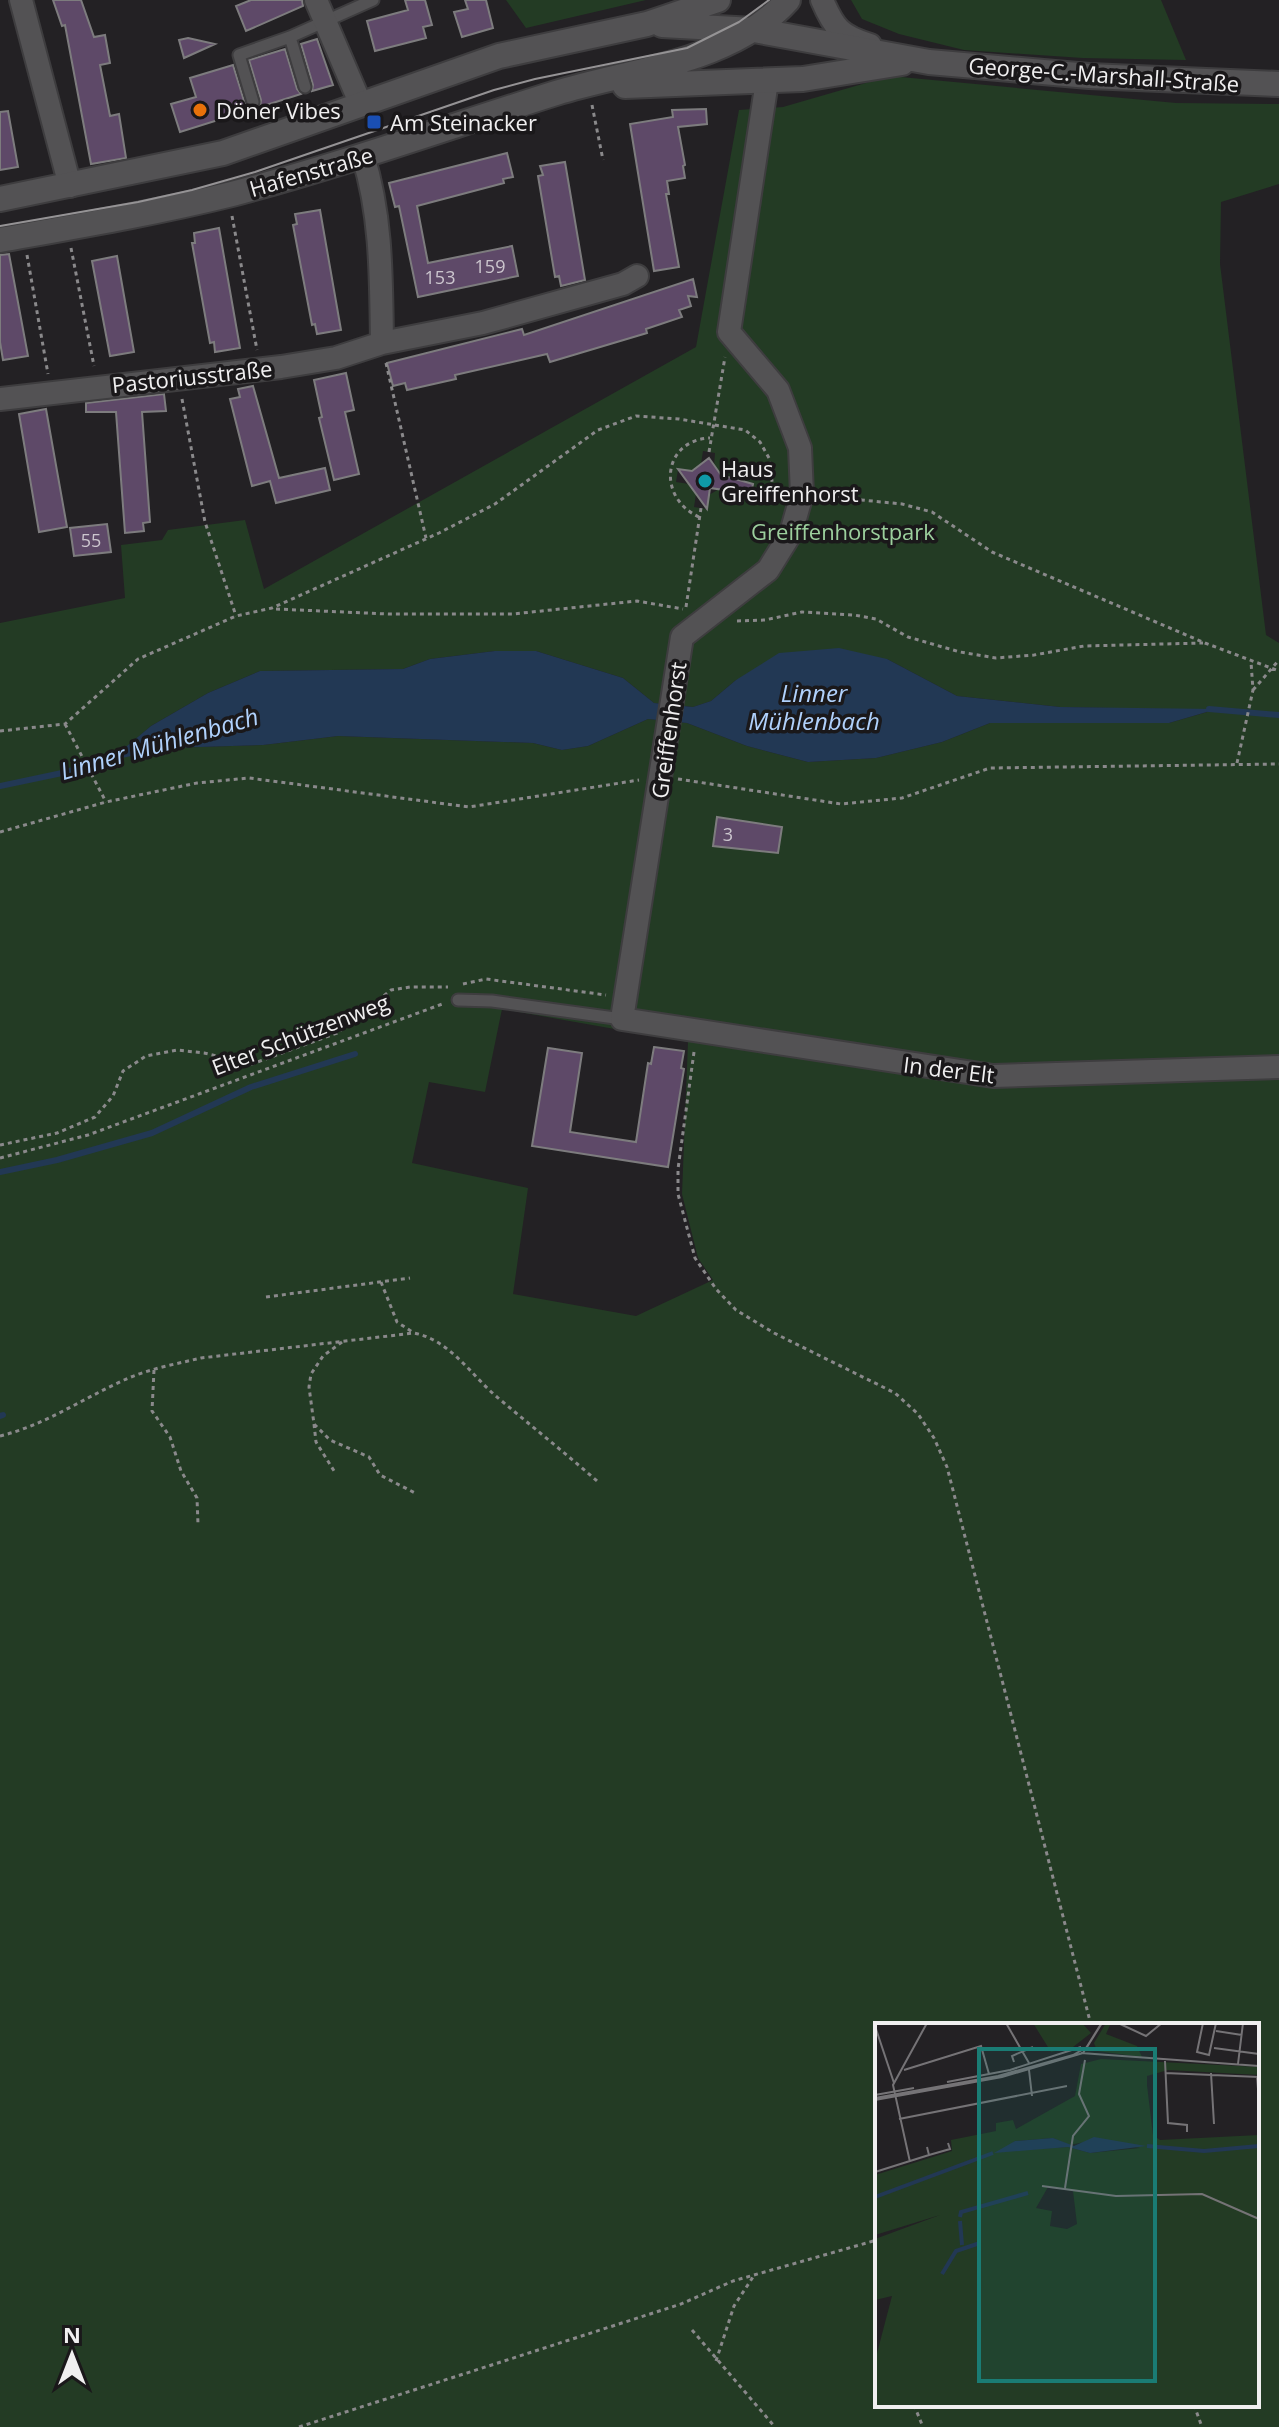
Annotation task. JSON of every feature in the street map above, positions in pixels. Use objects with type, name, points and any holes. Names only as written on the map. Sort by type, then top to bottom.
[{"type":"main road","name":"Hafenstraße","points":[[0,199],[223,153],[499,56],[647,24],[718,0]]},
{"type":"main road","name":"Hafenstraße","points":[[0,240],[164,210],[233,193],[363,156],[559,92],[692,56],[754,30],[788,0]]},
{"type":"main road","name":"George-C.-Marshall-Straße","points":[[647,24],[836,37],[929,62],[1089,76],[1279,84]]},
{"type":"main road","points":[[559,92],[635,85],[767,81],[906,62],[929,62]]},
{"type":"street","points":[[21,0],[70,186]]},
{"type":"street","points":[[316,0],[361,105]]},
{"type":"street","points":[[819,76],[834,64],[836,37],[822,0]]},
{"type":"street","points":[[729,332],[767,81]]},
{"type":"street","points":[[363,156],[372,189],[382,261],[382,343]]},
{"type":"street","name":"Pastoriusstraße","points":[[0,399],[260,370],[336,358],[382,343],[483,323],[623,284],[637,276]]},
{"type":"street","name":"Greiffenhorst","points":[[624,1009],[682,637],[768,570],[791,533],[802,494],[800,448],[778,390],[729,332]]},
{"type":"street","name":"In der Elt","points":[[624,1009],[697,1032],[993,1076],[1279,1067]]},
{"type":"lane","points":[[253,102],[239,55],[290,37],[373,0]]},
{"type":"lane","points":[[290,37],[305,87]]},
{"type":"lane","points":[[458,1000],[624,1009]]},
{"type":"path","points":[[596,124],[603,160]]},
{"type":"path","points":[[231,213],[260,370]]},
{"type":"path","points":[[70,244],[98,386]]},
{"type":"path","points":[[26,251],[51,392]]},
{"type":"path","points":[[709,452],[729,332]]},
{"type":"path","points":[[382,343],[426,539]]},
{"type":"path","points":[[178,379],[205,522],[236,616]]},
{"type":"path","points":[[0,731],[65,724],[138,659],[236,616],[272,608],[426,539],[495,504],[598,430],[636,416],[745,430],[760,442],[769,458],[773,489],[902,504],[932,512],[992,552],[1205,643],[1279,671]]},
{"type":"path","points":[[699,517],[685,510],[675,499],[670,482],[671,466],[678,452],[692,441],[712,438]]},
{"type":"path","points":[[272,608],[388,614],[513,614],[637,601],[685,609],[701,508]]},
{"type":"path","points":[[709,616],[741,622],[802,612],[854,615],[876,619],[908,637],[960,652],[996,658],[1084,646],[1205,643]]},
{"type":"path","points":[[1253,690],[1279,660]]},
{"type":"path","points":[[1237,763],[1253,690],[1251,662]]},
{"type":"path","points":[[65,724],[106,802]]},
{"type":"path","points":[[0,832],[106,802],[197,783],[249,778],[469,807],[662,776],[841,804],[902,798],[990,768],[1279,764]]},
{"type":"path","points":[[0,1145],[57,1133],[95,1117],[113,1096],[123,1071],[146,1056],[177,1050],[252,1064],[337,1033],[391,990],[443,988],[486,979],[563,992],[624,1009]]},
{"type":"path","name":"Elter Schützenweg","points":[[0,1158],[88,1135],[427,1008],[458,1000]]},
{"type":"path","points":[[697,1032],[678,1169],[678,1194],[695,1258],[716,1289],[736,1310],[774,1333],[895,1393],[918,1414],[934,1438],[947,1467],[1090,2023]]},
{"type":"path","points":[[266,1297],[410,1278]]},
{"type":"path","points":[[380,1282],[397,1322],[451,1351],[497,1397],[520,1413],[597,1481]]},
{"type":"path","points":[[0,1436],[43,1422],[128,1378],[201,1358],[414,1333]]},
{"type":"path","points":[[336,1474],[316,1442],[309,1387],[311,1374],[323,1356],[342,1342]]},
{"type":"path","points":[[154,1370],[152,1411],[170,1437],[181,1471],[197,1498],[198,1524]]},
{"type":"path","points":[[314,1424],[330,1440],[369,1457],[380,1475],[417,1494]]},
{"type":"path","points":[[299,2427],[681,2304],[733,2281],[875,2241]]},
{"type":"path","points":[[716,2361],[734,2306],[755,2275]]},
{"type":"path","points":[[692,2330],[775,2427]]},
{"type":"path","points":[[915,2407],[923,2427]]},
{"type":"path","points":[[1195,2407],[1202,2427]]},
{"type":"green space","points":[[506,0],[646,0],[526,28]]},
{"type":"green space","points":[[851,0],[1161,0],[1186,60],[1083,58],[964,50],[899,34],[862,19]]},
{"type":"green space","name":"Greiffenhorstpark","points":[[890,76],[1176,103],[1279,104],[1279,184],[1221,202],[1220,264],[1266,635],[1279,643],[1279,2427],[0,2427],[0,623],[125,598],[121,545],[162,540],[168,530],[245,520],[264,589],[696,347],[739,110],[783,107]],"holes":[[[703,451],[715,453],[714,466],[721,475],[719,489],[709,495],[707,509],[694,507],[696,494],[689,484],[676,482],[678,470],[692,471],[701,464]],[[495,651],[536,651],[623,678],[654,703],[693,707],[711,701],[736,680],[887,659],[957,696],[1060,707],[1214,710],[1169,723],[990,723],[942,742],[876,758],[808,762],[747,746],[687,723],[648,719],[588,746],[562,750],[533,743],[338,736],[263,745],[167,748],[111,760],[151,726],[208,693],[260,671],[403,669],[430,659]],[[502,1009],[688,1042],[682,1194],[698,1258],[713,1280],[636,1316],[513,1294],[528,1188],[412,1163],[429,1082],[485,1092]]]},
{"type":"water","name":"Linner Mühlenbach","points":[[839,648],[887,659],[957,696],[1060,707],[1217,709],[1169,723],[990,723],[942,742],[876,758],[808,762],[747,746],[687,723],[648,719],[588,746],[562,750],[533,743],[338,736],[263,745],[167,748],[109,761],[151,726],[208,693],[260,671],[403,669],[430,659],[495,651],[536,651],[623,678],[654,703],[693,707],[711,701],[736,680],[779,653]]},
{"type":"building","points":[[53,0],[81,0],[94,37],[105,35],[110,63],[100,65],[110,116],[119,114],[126,158],[91,164],[65,25],[62,26]]},
{"type":"building","points":[[251,0],[302,0],[303,6],[246,31],[236,6]]},
{"type":"building","points":[[405,0],[425,0],[432,25],[423,27],[426,38],[375,51],[367,21],[408,10]]},
{"type":"building","points":[[465,0],[486,0],[493,28],[462,37],[454,12],[468,9]]},
{"type":"building","points":[[188,38],[215,44],[184,58],[179,40]]},
{"type":"building","points":[[317,39],[333,85],[312,91],[301,44]]},
{"type":"building","points":[[285,49],[301,94],[260,107],[261,100],[249,60]]},
{"type":"building","points":[[233,65],[245,104],[250,110],[180,132],[171,104],[196,97],[190,78]]},
{"type":"building","points":[[706,109],[707,124],[678,127],[685,178],[667,181],[669,194],[666,194],[679,267],[654,271],[630,124],[673,117],[672,110]]},
{"type":"building","points":[[8,111],[18,167],[0,170],[0,112]]},
{"type":"building","points":[[507,153],[513,177],[503,179],[504,183],[417,206],[428,263],[512,246],[518,276],[418,297],[399,206],[395,207],[389,183]]},
{"type":"building","points":[[565,162],[585,280],[561,286],[559,276],[555,277],[538,176],[543,175],[540,166]]},
{"type":"building","points":[[320,210],[341,330],[317,334],[315,324],[312,325],[293,225],[297,224],[295,214]]},
{"type":"building","points":[[219,228],[240,348],[215,352],[214,342],[210,343],[192,243],[195,243],[194,233]]},
{"type":"building","points":[[9,254],[28,356],[3,360],[0,342],[0,255]]},
{"type":"building","points":[[117,256],[134,352],[110,356],[92,261]]},
{"type":"building","points":[[693,279],[697,297],[688,296],[691,306],[679,310],[682,317],[646,329],[647,333],[550,362],[547,354],[455,375],[456,379],[407,390],[405,383],[393,386],[387,363],[522,329],[524,335]]},
{"type":"building","points":[[346,373],[354,410],[345,412],[359,474],[334,480],[319,418],[322,417],[314,380]]},
{"type":"building","points":[[253,386],[279,478],[325,468],[330,490],[276,503],[270,481],[252,486],[230,399],[240,397],[238,389]]},
{"type":"building","points":[[164,394],[166,411],[142,412],[150,522],[143,523],[144,531],[125,533],[116,412],[86,412],[86,403]]},
{"type":"building","points":[[46,409],[67,527],[39,532],[19,414]]},
{"type":"building","name":"Haus Greiffenhorst","points":[[709,458],[721,475],[753,484],[751,494],[710,488],[707,509],[678,469],[692,471]]},
{"type":"building","points":[[107,524],[111,552],[74,556],[70,528]]},
{"type":"building","points":[[717,817],[782,827],[778,853],[713,846]]},
{"type":"building","points":[[654,1047],[684,1051],[681,1068],[684,1069],[668,1167],[532,1146],[548,1048],[582,1053],[570,1132],[636,1142],[648,1063],[651,1064]]},
{"type":"waterway","name":"Linner Mühlenbach","points":[[1209,709],[1279,715]]},
{"type":"waterway","name":"Linner Mühlenbach","points":[[0,786],[117,758]]},
{"type":"waterway","points":[[0,1172],[57,1160],[152,1133],[251,1087],[355,1054]]},
{"type":"tram line","points":[[0,226],[192,190],[255,172],[494,90],[687,48],[739,22],[769,0]]},
{"type":"place","name":"Döner Vibes","points":[[200,110]]},
{"type":"place","name":"Am Steinacker","points":[[374,122]]},
{"type":"place","name":"Haus Greiffenhorst","points":[[705,481]]}]
